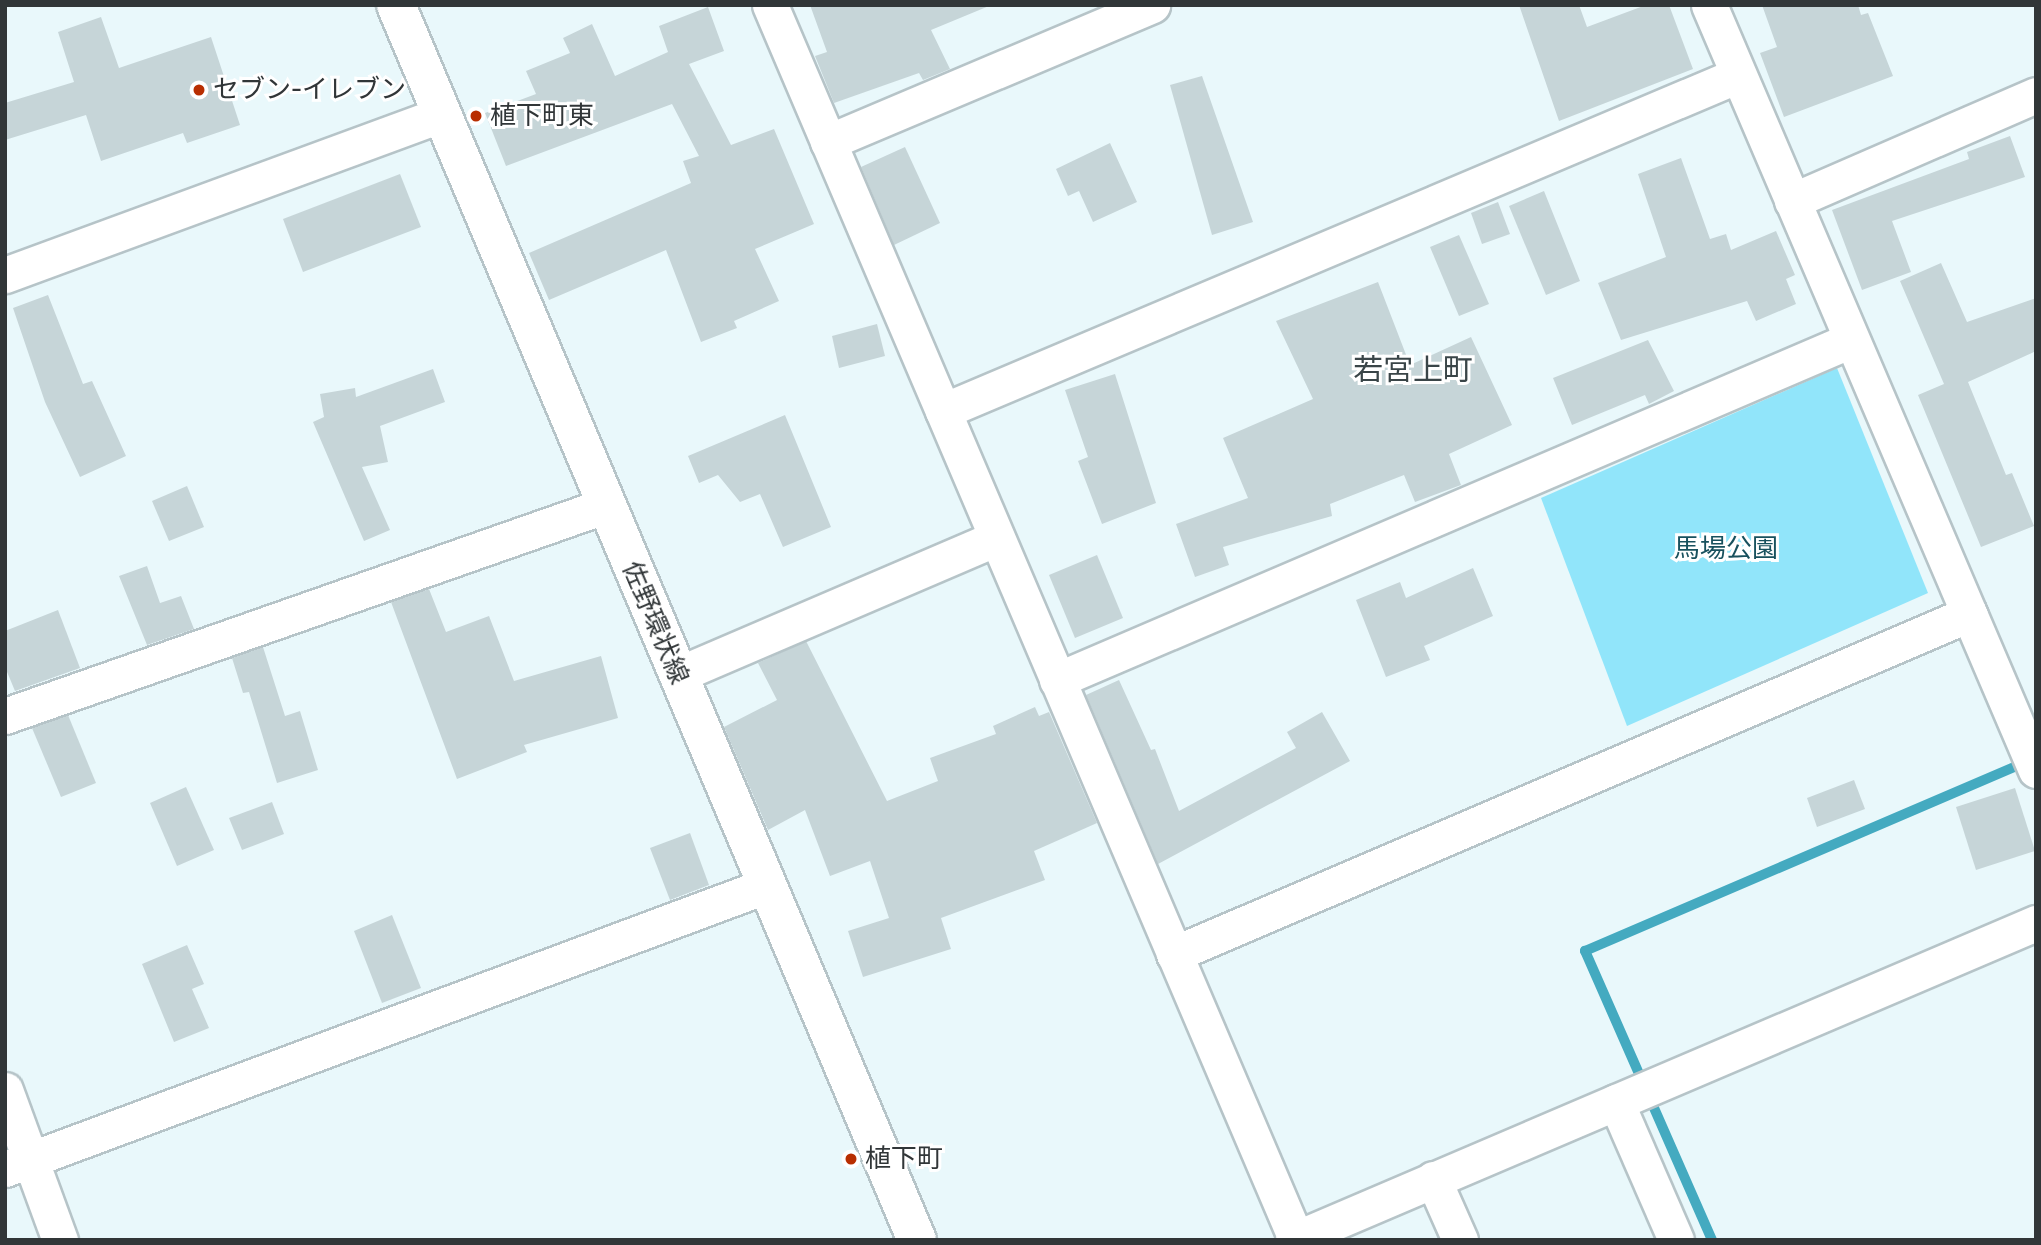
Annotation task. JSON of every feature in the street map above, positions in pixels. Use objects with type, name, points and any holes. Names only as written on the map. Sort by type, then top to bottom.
[{"type":"main road","name":"佐野環状線","points":[[396,5],[440,115],[917,1240]]},
{"type":"street","points":[[770,5],[1294,1239],[2036,923]]},
{"type":"street","points":[[828,142],[1152,5]]},
{"type":"street","points":[[1709,5],[2036,770]]},
{"type":"street","points":[[943,411],[1738,75]]},
{"type":"street","points":[[1791,201],[2036,95]]},
{"type":"street","points":[[5,275],[440,115]]},
{"type":"street","points":[[1057,680],[1851,340]]},
{"type":"street","points":[[5,716],[607,505]]},
{"type":"street","points":[[677,675],[996,538]]},
{"type":"street","points":[[1174,954],[1969,614]]},
{"type":"street","points":[[18,1164],[768,885]]},
{"type":"street","points":[[5,1090],[18,1164],[60,1240]]},
{"type":"street","points":[[1616,1102],[1676,1240]]},
{"type":"street","points":[[1433,1180],[1460,1240]]},
{"type":"green space","name":"馬場公園","points":[[1837,368],[1928,593],[1627,726],[1541,498]]},
{"type":"building","points":[[810,5],[989,6],[931,30],[950,69],[923,80],[919,73],[834,103],[815,56],[827,52]]},
{"type":"building","points":[[1519,5],[1579,5],[1587,27],[1646,5],[1669,5],[1693,69],[1559,121]]},
{"type":"building","points":[[1762,5],[1858,5],[1861,15],[1868,13],[1893,76],[1784,117],[1760,53],[1777,47]]},
{"type":"building","points":[[708,7],[724,51],[689,64],[731,145],[774,129],[814,224],[755,249],[779,301],[734,321],[737,328],[701,342],[666,250],[549,300],[529,253],[691,183],[683,161],[699,156],[672,104],[506,166],[485,113],[536,94],[526,71],[570,53],[563,38],[592,24],[615,76],[668,52],[659,26]]},
{"type":"building","points":[[101,17],[119,68],[211,37],[240,125],[187,143],[183,133],[101,161],[86,115],[5,140],[5,103],[74,82],[58,32]]},
{"type":"building","points":[[1202,76],[1253,222],[1212,235],[1170,85]]},
{"type":"building","points":[[2010,136],[2025,177],[1892,221],[1911,272],[1862,290],[1832,210],[1969,159],[1967,152]]},
{"type":"building","points":[[1110,143],[1137,202],[1093,222],[1079,191],[1068,196],[1056,169]]},
{"type":"building","points":[[905,147],[940,223],[894,245],[861,167]]},
{"type":"building","points":[[1681,158],[1710,239],[1726,234],[1731,250],[1776,231],[1795,275],[1786,279],[1796,304],[1756,321],[1747,301],[1621,340],[1598,283],[1666,257],[1638,174]]},
{"type":"building","points":[[400,174],[421,227],[303,272],[283,219]]},
{"type":"building","points":[[1544,191],[1580,281],[1546,295],[1509,206]]},
{"type":"building","points":[[1498,202],[1510,234],[1482,244],[1471,213]]},
{"type":"building","points":[[1459,235],[1489,304],[1459,316],[1430,247]]},
{"type":"building","points":[[1941,263],[1967,322],[2036,298],[2036,351],[1968,382],[2006,475],[2012,473],[2034,526],[1981,547],[1918,395],[1944,384],[1900,281]]},
{"type":"building","points":[[1378,282],[1410,365],[1471,337],[1512,425],[1449,454],[1461,485],[1415,502],[1404,475],[1330,504],[1332,516],[1223,547],[1229,565],[1195,577],[1176,524],[1248,498],[1223,438],[1313,399],[1276,321]]},
{"type":"building","points":[[48,295],[83,384],[92,381],[126,456],[80,477],[45,402],[13,308]]},
{"type":"building","points":[[877,324],[885,356],[839,368],[832,336]]},
{"type":"building","points":[[1648,340],[1674,391],[1649,404],[1645,395],[1572,425],[1553,378]]},
{"type":"building","points":[[433,369],[445,402],[380,426],[388,462],[362,467],[390,530],[364,541],[313,422],[324,417],[320,394],[355,388],[356,397]]},
{"type":"building","points":[[1115,374],[1156,503],[1102,524],[1078,461],[1088,457],[1065,390]]},
{"type":"building","points":[[785,415],[831,527],[783,547],[760,494],[740,502],[718,475],[699,483],[688,456]]},
{"type":"building","points":[[187,486],[204,527],[169,541],[152,501]]},
{"type":"building","points":[[1097,555],[1123,618],[1075,638],[1049,575]]},
{"type":"building","points":[[147,566],[160,603],[181,596],[194,629],[147,645],[119,576]]},
{"type":"building","points":[[1473,568],[1493,616],[1424,646],[1430,660],[1386,677],[1356,600],[1400,582],[1406,598]]},
{"type":"building","points":[[429,589],[446,632],[489,616],[514,681],[601,656],[618,718],[524,745],[527,752],[457,779],[391,602]]},
{"type":"building","points":[[58,610],[80,668],[15,691],[5,667],[5,631]]},
{"type":"building","points":[[806,641],[887,801],[938,781],[930,758],[996,734],[993,726],[1035,707],[1039,716],[1049,712],[1097,823],[1034,851],[1045,880],[941,918],[951,949],[863,977],[848,931],[889,918],[870,861],[830,876],[805,810],[768,830],[724,727],[777,700],[758,663]]},
{"type":"building","points":[[263,647],[285,716],[300,711],[318,770],[277,783],[249,692],[243,693],[232,658]]},
{"type":"building","points":[[1119,680],[1151,750],[1155,749],[1179,811],[1296,748],[1287,732],[1322,712],[1350,761],[1158,864],[1086,695]]},
{"type":"building","points":[[68,715],[96,783],[61,797],[32,728]]},
{"type":"building","points":[[1854,780],[1865,809],[1817,827],[1807,798]]},
{"type":"building","points":[[186,787],[214,850],[177,866],[150,803]]},
{"type":"building","points":[[2015,788],[2035,851],[1976,870],[1956,807]]},
{"type":"building","points":[[272,802],[284,834],[242,850],[229,818]]},
{"type":"building","points":[[690,833],[709,885],[670,900],[650,848]]},
{"type":"building","points":[[392,915],[421,988],[382,1003],[354,931]]},
{"type":"building","points":[[187,945],[204,984],[192,989],[209,1028],[174,1042],[142,964]]},
{"type":"waterway","points":[[1712,1240],[1585,951],[2027,762]]},
{"type":"place","name":"セブン-イレブン","points":[[199,90]]},
{"type":"place","name":"植下町東","points":[[476,116]]},
{"type":"place","name":"植下町","points":[[851,1159]]},
{"type":"district","name":"若宮上町","points":[[1413,370]]}]
